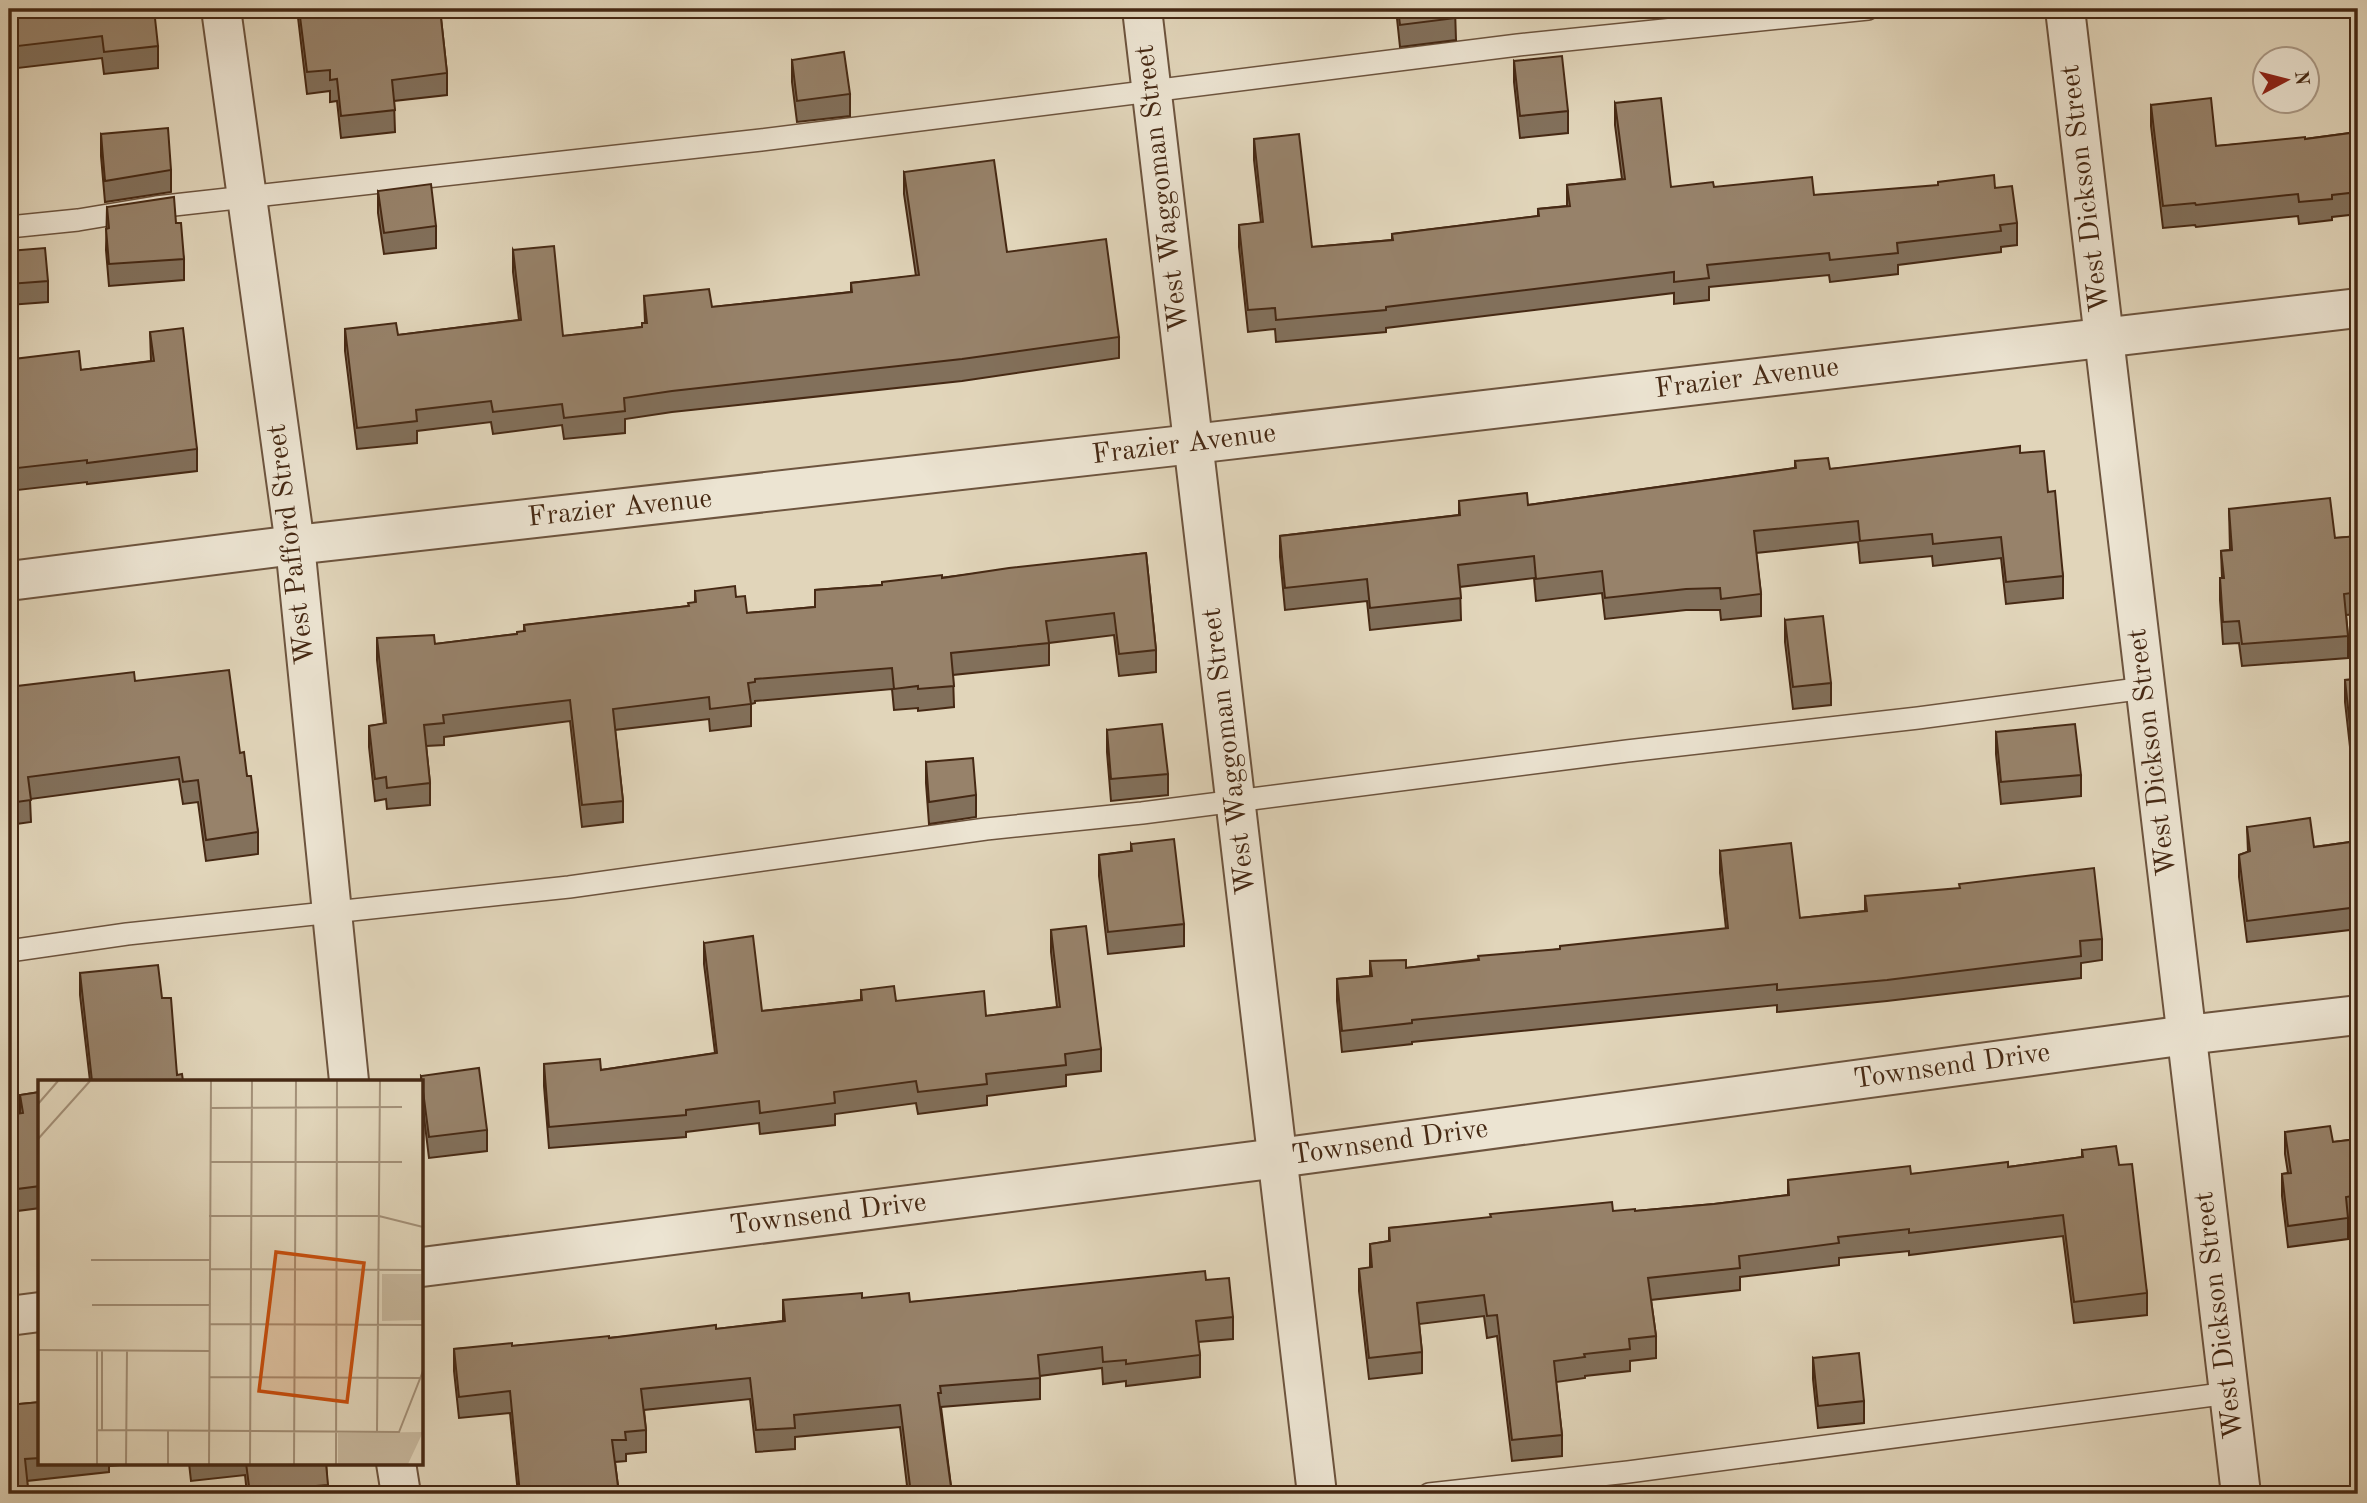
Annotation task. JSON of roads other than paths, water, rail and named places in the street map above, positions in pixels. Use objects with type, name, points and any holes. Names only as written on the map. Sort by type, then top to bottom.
[{"type":"street","name":"West Pafford Street","points":[[221,9],[295,545],[349,1080]]},
{"type":"street","name":"West Waggoman Street","points":[[1142,9],[1317,1494]]},
{"type":"street","name":"West Dickson Street","points":[[2065,9],[2241,1494]]},
{"type":"street","name":"Frazier Avenue","points":[[9,581],[295,545],[1193,444],[2358,308]]},
{"type":"street","name":"Townsend Drive","points":[[424,1267],[1278,1158],[2187,1035],[2358,1015]]},
{"type":"street","points":[[9,1316],[38,1312]]},
{"type":"street","points":[[396,1464],[401,1494]]},
{"type":"lane","points":[[9,227],[247,197],[788,136],[1518,46],[1868,9]]},
{"type":"lane","points":[[9,951],[127,934],[569,887],[986,829],[1142,813],[2145,688]]},
{"type":"lane","points":[[1429,1494],[1628,1472],[2229,1393]]}]
